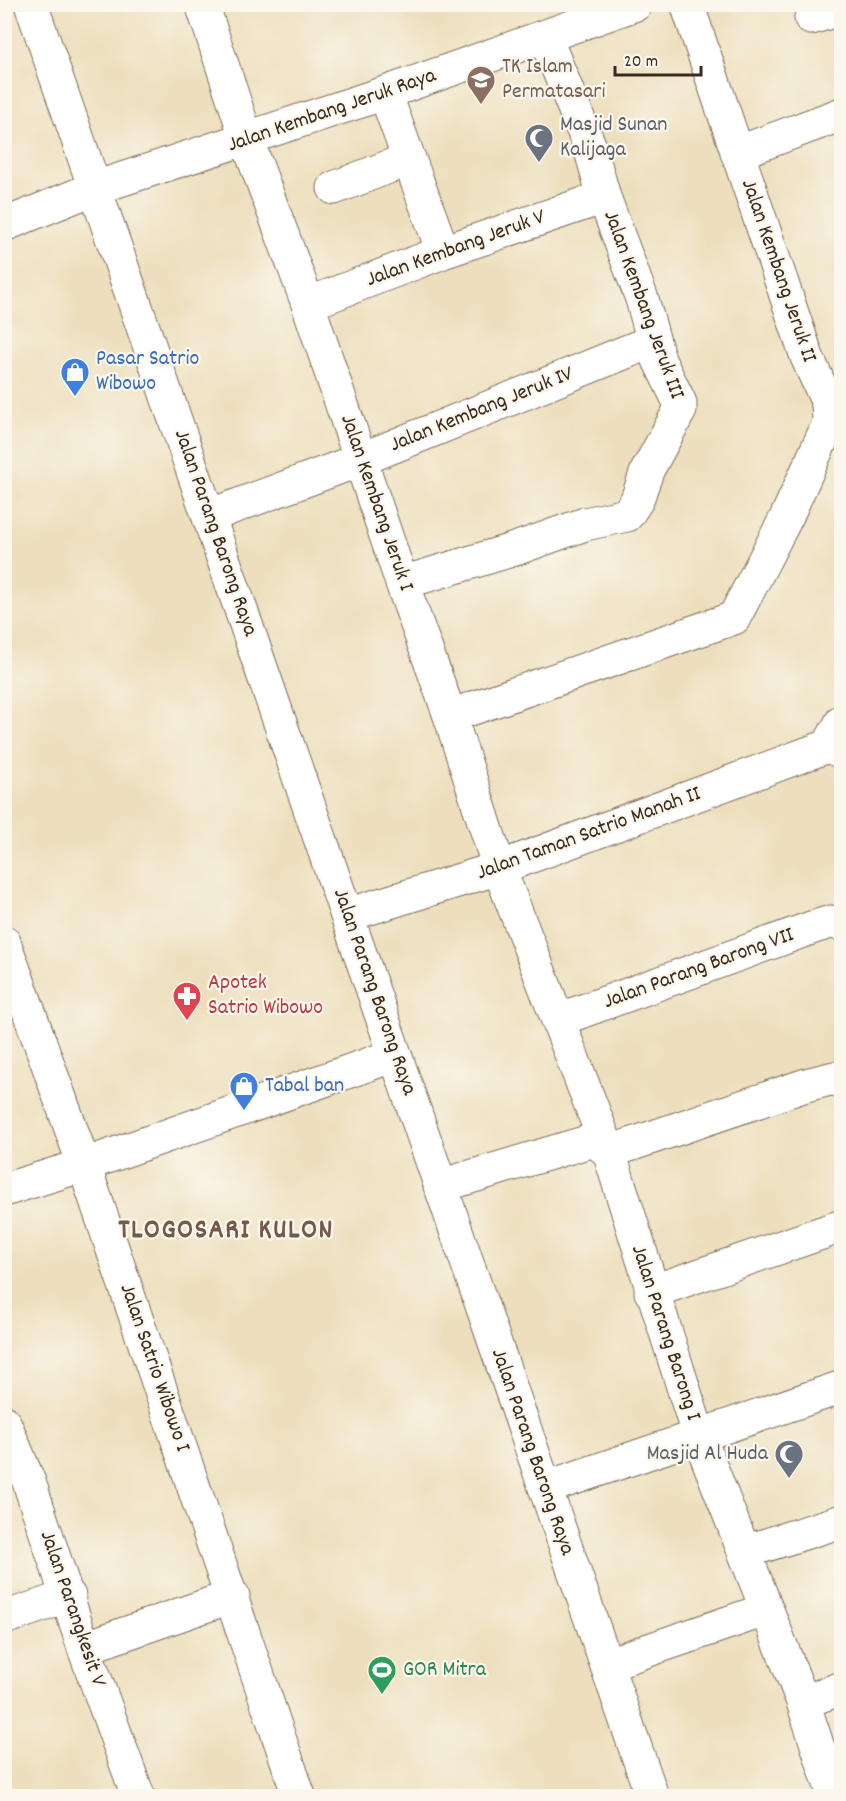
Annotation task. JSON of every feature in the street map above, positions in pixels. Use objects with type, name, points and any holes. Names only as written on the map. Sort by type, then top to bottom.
[{"type":"street","name":"Jalan Parang Barong Raya","points":[[31,4],[544,1488],[608,1664],[652,1797]]},
{"type":"street","name":"Jalan Kembang Jeruk I","points":[[202,4],[247,140],[362,459],[402,583],[450,716],[499,868]]},
{"type":"street","name":"Jalan Kembang Jeruk Raya","points":[[4,225],[95,188],[247,140],[636,4]]},
{"type":"street","name":"Jalan Kembang Jeruk II","points":[[450,716],[734,618],[756,579],[829,423],[830,412],[807,357],[687,4]]},
{"type":"street","points":[[811,18],[842,8]]},
{"type":"street","name":"Jalan Kembang Jeruk III","points":[[402,583],[515,549],[585,524],[627,515],[637,500],[647,471],[680,410],[680,404],[653,341],[642,299],[604,197],[590,147],[545,37]]},
{"type":"street","points":[[385,93],[442,252]]},
{"type":"street","points":[[737,153],[842,114]]},
{"type":"street","points":[[334,188],[409,159]]},
{"type":"street","name":"Jalan Kembang Jeruk V","points":[[308,304],[442,252],[604,197]]},
{"type":"street","name":"Jalan Kembang Jeruk IV","points":[[209,516],[362,459],[653,341]]},
{"type":"street","name":"Jalan Taman Satrio Manah II","points":[[347,915],[499,868],[837,740]]},
{"type":"street","name":"Jalan Parang Barong I","points":[[499,868],[609,1152],[651,1292],[698,1434],[765,1610],[803,1702],[834,1797]]},
{"type":"street","name":"Jalan Parang Barong VII","points":[[558,1020],[814,927],[831,922],[842,924]]},
{"type":"street","name":"Jalan Satrio Wibowo I","points":[[4,942],[84,1165],[233,1596],[299,1797]]},
{"type":"street","points":[[4,1190],[84,1165],[395,1055]]},
{"type":"street","points":[[440,1186],[594,1140],[609,1152],[806,1085],[834,1078],[842,1082]]},
{"type":"street","points":[[651,1292],[842,1226]]},
{"type":"street","points":[[544,1488],[842,1387]]},
{"type":"street","name":"Jalan Parangkesit V","points":[[4,1422],[17,1486],[69,1596],[84,1648],[138,1797]]},
{"type":"street","points":[[744,1552],[842,1521]]},
{"type":"street","points":[[4,1618],[69,1596]]},
{"type":"street","points":[[84,1648],[233,1596]]},
{"type":"street","points":[[608,1664],[765,1610]]},
{"type":"street","points":[[803,1702],[842,1688]]},
{"type":"place","name":"TK Islam Permatasari","points":[[481,106]]},
{"type":"place","name":"Masjid Sunan Kalijaga","points":[[539,164]]},
{"type":"place","name":"Pasar Satrio Wibowo","points":[[75,398]]},
{"type":"place","name":"Apotek Satrio Wibowo","points":[[187,1022]]},
{"type":"place","name":"Tabal ban","points":[[244,1112]]},
{"type":"place","name":"Masjid Al Huda","points":[[789,1480]]},
{"type":"place","name":"GOR Mitra","points":[[382,1696]]},
{"type":"district","name":"TLOGOSARI KULON","points":[[226,1232]]}]
